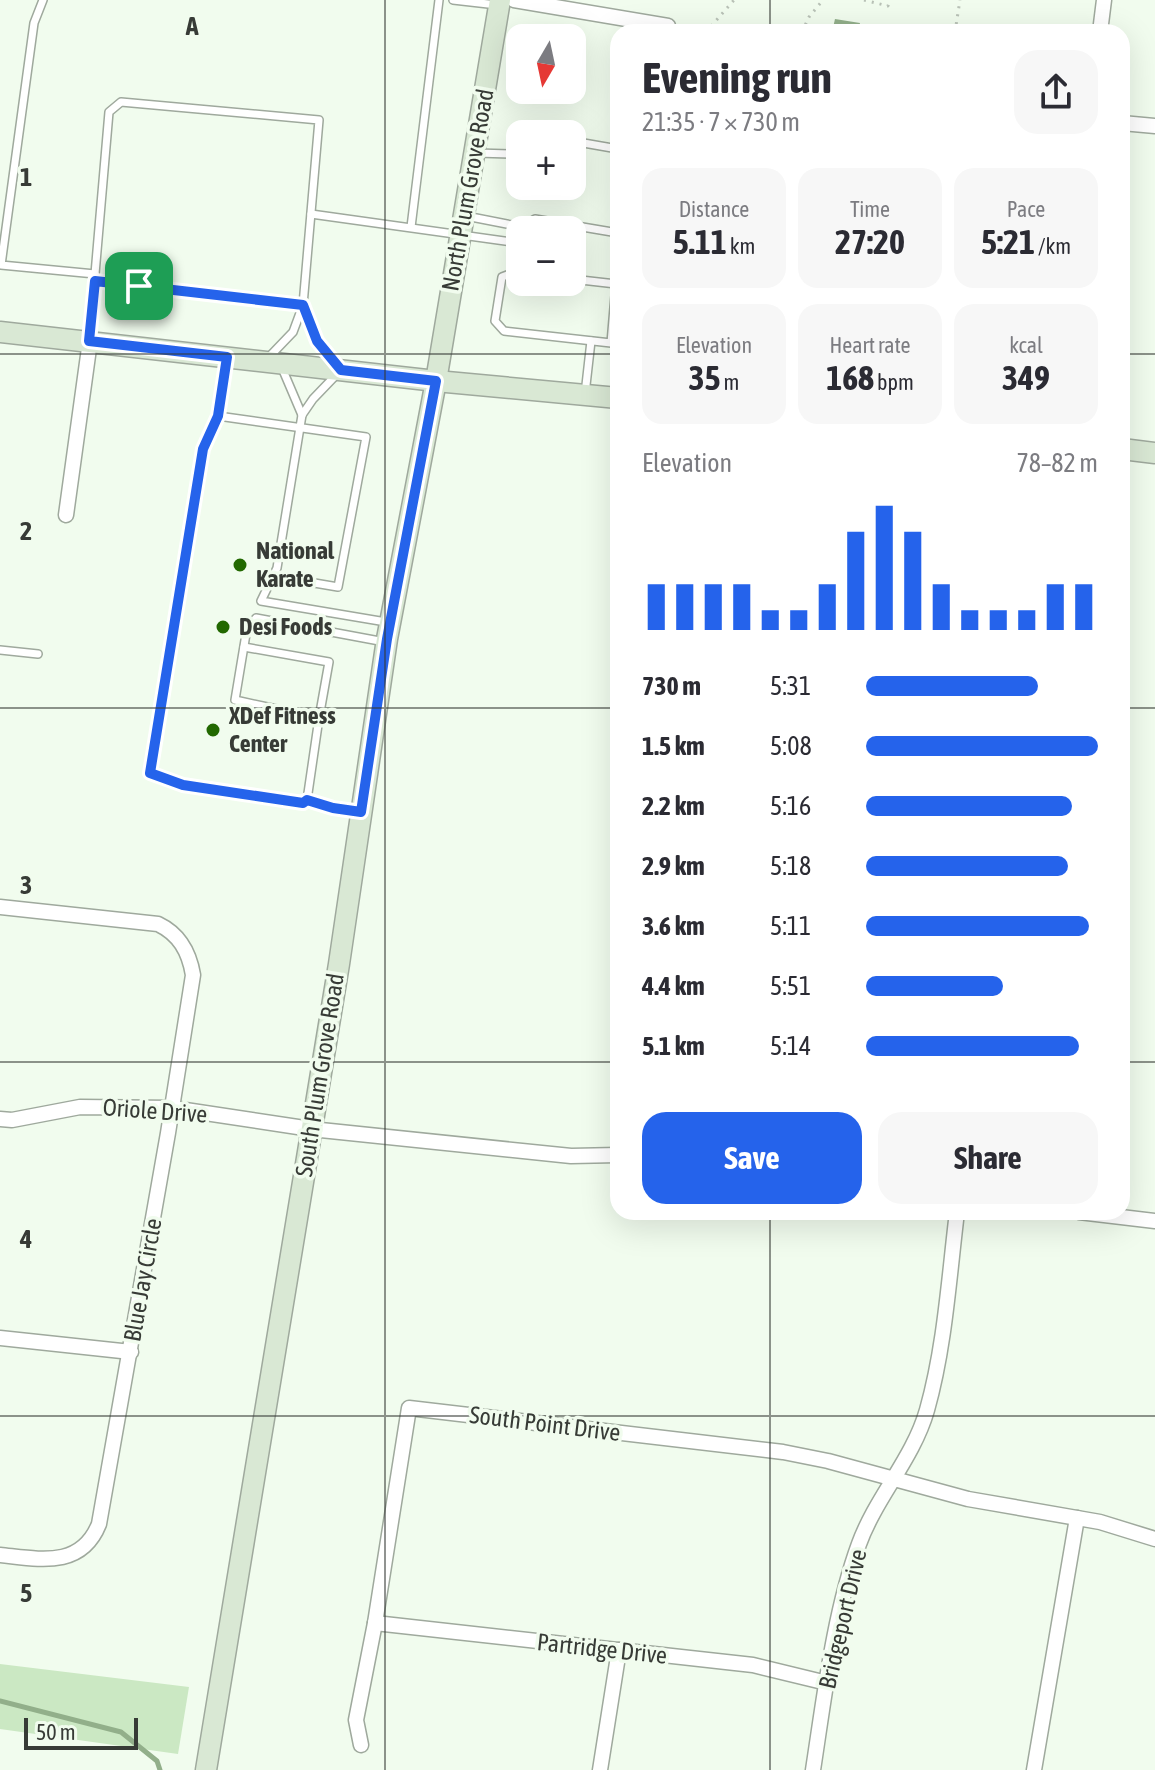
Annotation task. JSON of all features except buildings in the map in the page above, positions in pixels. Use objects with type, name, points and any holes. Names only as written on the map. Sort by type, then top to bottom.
[{"type":"street","points":[[1101,24],[1104,0]]},
{"type":"street","points":[[504,2],[654,24]]},
{"type":"street","name":"North Plum Grove Road","points":[[436,381],[504,2]]},
{"type":"street","points":[[1130,124],[1155,126]]},
{"type":"street","points":[[0,332],[610,397]]},
{"type":"street","points":[[66,515],[90,341]]},
{"type":"street","name":"South Plum Grove Road","points":[[206,1770],[339,964],[389,632],[436,381]]},
{"type":"street","points":[[1130,450],[1155,453]]},
{"type":"street","name":"Blue Jay Circle","points":[[0,907],[145,921],[169,929],[187,953],[193,975],[131,1352],[95,1534],[83,1547],[63,1558],[0,1555]]},
{"type":"street","name":"Oriole Drive","points":[[0,1119],[12,1120],[80,1107],[172,1108],[311,1129],[571,1156],[610,1155]]},
{"type":"street","points":[[1130,1218],[1155,1221]]},
{"type":"street","name":"Bridgeport Drive","points":[[813,1770],[846,1589],[860,1541],[906,1460],[927,1409],[941,1340],[956,1220]]},
{"type":"street","points":[[0,1338],[131,1352]]},
{"type":"street","name":"South Point Drive","points":[[375,1623],[409,1408],[783,1452],[895,1478]]},
{"type":"street","points":[[895,1478],[968,1499],[1077,1518],[1155,1539]]},
{"type":"street","points":[[1034,1770],[1077,1518]]},
{"type":"street","points":[[361,1745],[356,1720],[375,1623]]},
{"type":"street","name":"Partridge Drive","points":[[375,1623],[753,1665],[827,1683]]},
{"type":"street","points":[[600,1770],[619,1650]]},
{"type":"lane","points":[[43,0],[34,23],[0,265],[303,305]]},
{"type":"lane","points":[[411,227],[439,0]]},
{"type":"lane","points":[[453,0],[504,2]]},
{"type":"lane","points":[[90,341],[109,112],[121,102],[319,120],[303,305],[293,332],[272,362],[302,415]]},
{"type":"lane","points":[[586,143],[610,148]]},
{"type":"lane","points":[[475,153],[506,154]]},
{"type":"lane","points":[[311,214],[411,227],[506,227]]},
{"type":"lane","points":[[463,225],[506,237]]},
{"type":"lane","points":[[586,228],[610,232]]},
{"type":"lane","points":[[506,276],[502,277],[495,321],[504,331],[610,343]]},
{"type":"lane","points":[[586,281],[610,283]]},
{"type":"lane","points":[[303,305],[317,341],[341,370],[302,415],[277,568],[261,601],[389,632]]},
{"type":"lane","points":[[585,395],[591,341]]},
{"type":"lane","points":[[227,357],[218,416],[203,449],[150,773],[183,785],[303,803],[307,800],[361,812]]},
{"type":"lane","points":[[218,416],[366,437],[338,587],[273,576]]},
{"type":"lane","points":[[319,718],[235,700],[247,628],[256,618],[389,632]]},
{"type":"lane","points":[[244,647],[329,662],[307,800]]},
{"type":"lane","points":[[0,650],[38,654]]},
{"type":"path","points":[[713,24],[734,0]]},
{"type":"path","points":[[806,24],[823,0]]},
{"type":"path","points":[[864,0],[888,6],[889,0]]},
{"type":"path","points":[[956,24],[960,0]]},
{"type":"shaded area","points":[[835,19],[860,23],[860,24],[834,24]]},
{"type":"shaded area","points":[[0,1664],[189,1687],[178,1754],[0,1729]]},
{"type":"waterway","points":[[0,1701],[121,1732],[157,1761],[160,1770]]},
{"type":"place","name":"National Karate","points":[[240,565]]},
{"type":"place","name":"Desi Foods","points":[[223,627]]},
{"type":"place","name":"XDef Fitness Center","points":[[213,730]]},
{"type":"route","points":[[95,281],[139,286],[303,305],[317,341],[341,370],[436,381],[387,639],[361,812],[307,800],[303,803],[183,785],[150,773],[203,449],[218,416],[227,357],[89,341],[95,281]]}]
